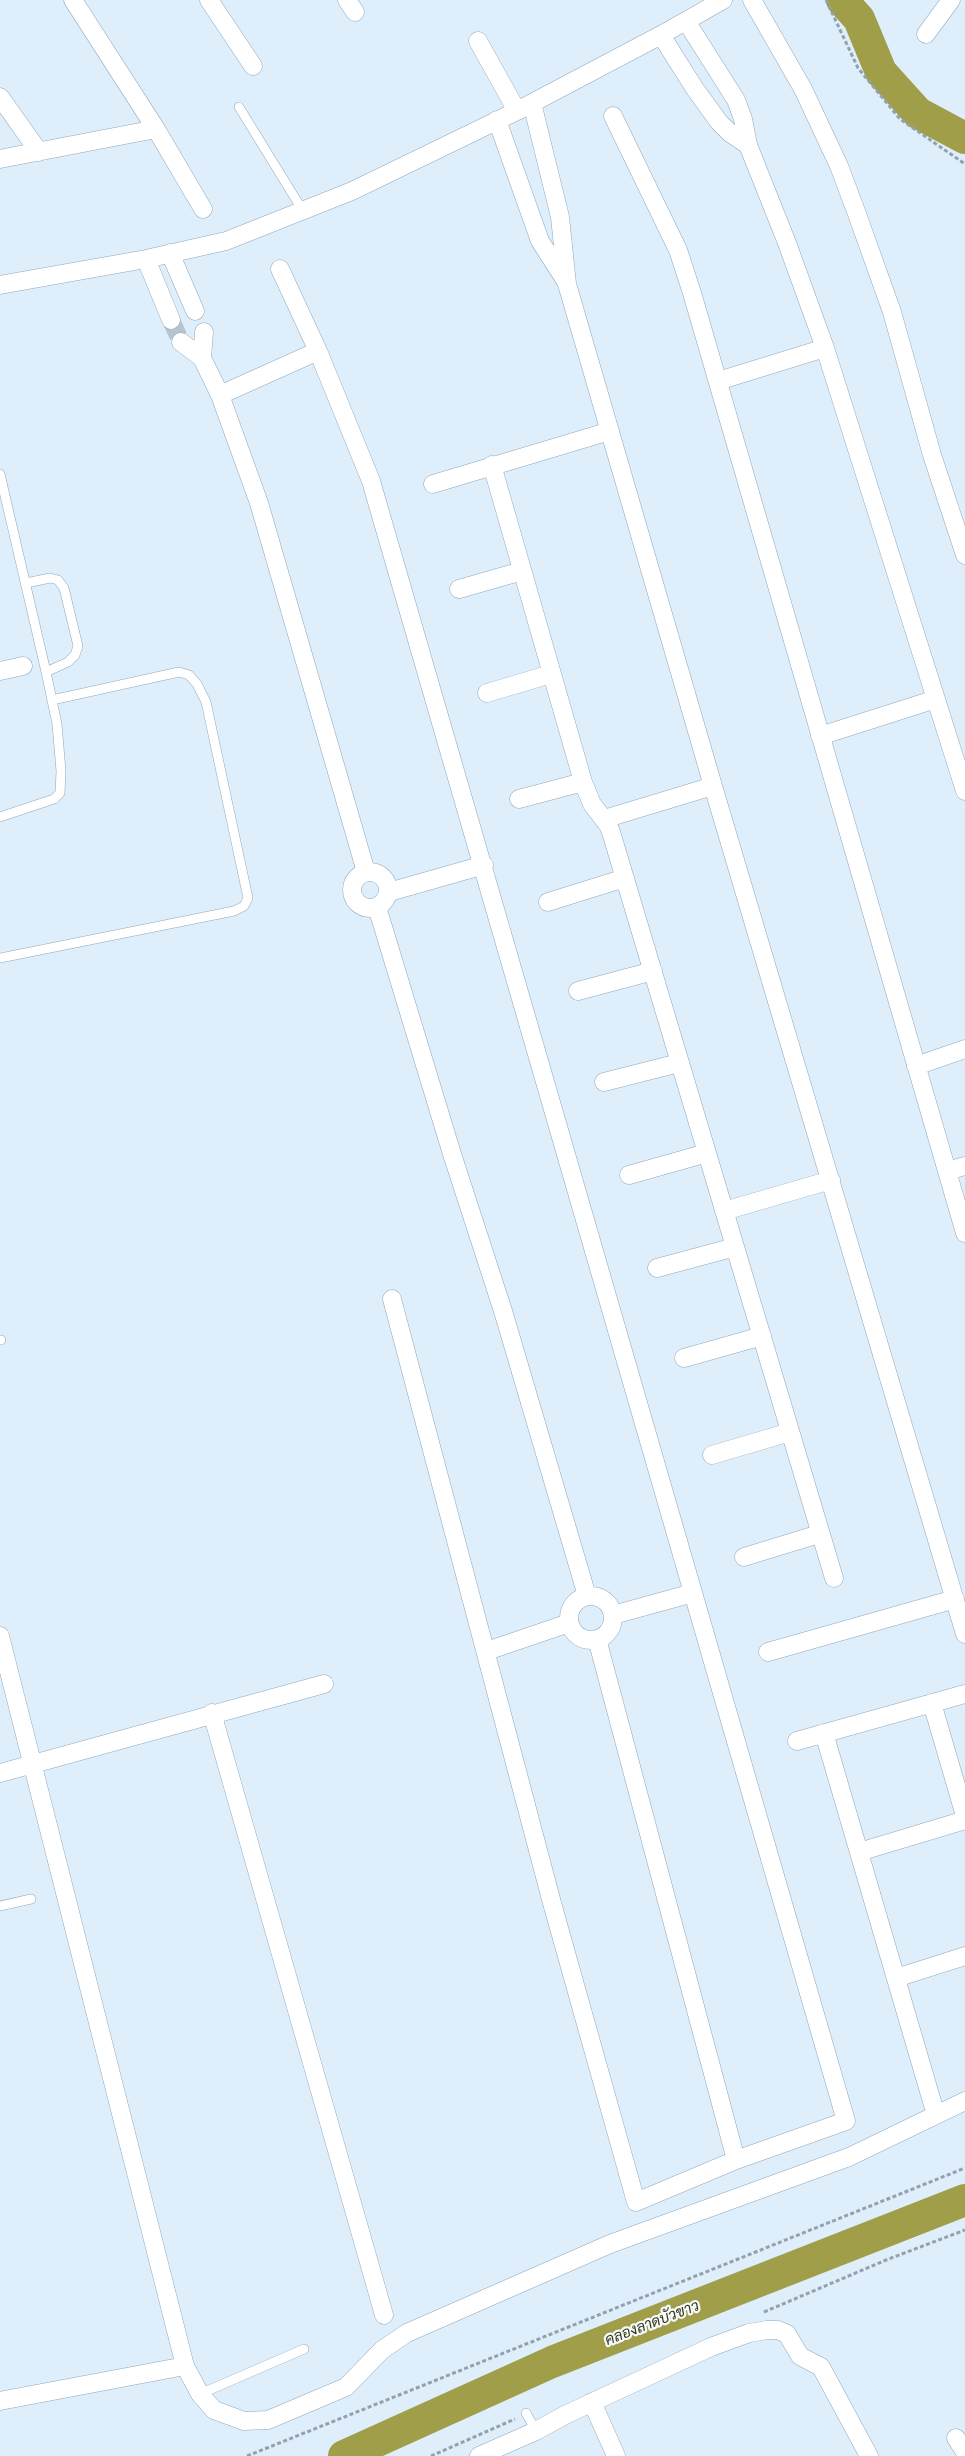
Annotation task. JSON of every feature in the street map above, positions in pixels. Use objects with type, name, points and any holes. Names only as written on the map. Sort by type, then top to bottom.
[{"type":"street","points":[[73,0],[156,129],[203,209]]},
{"type":"street","points":[[209,0],[253,66]]},
{"type":"street","points":[[752,0],[803,88],[851,198],[892,312],[932,455],[965,556]]},
{"type":"street","points":[[926,34],[951,0]]},
{"type":"street","points":[[0,286],[146,259],[226,241],[352,192],[524,107],[661,36],[714,2]]},
{"type":"street","points":[[686,21],[736,100],[743,119],[748,145],[787,243],[825,348],[965,791]]},
{"type":"street","points":[[661,36],[718,122],[730,134],[748,145]]},
{"type":"street","points":[[478,41],[524,107],[560,217],[567,284],[713,786],[965,1634]]},
{"type":"street","points":[[0,97],[39,152]]},
{"type":"street","points":[[613,116],[678,250],[718,381],[965,1233]]},
{"type":"street","points":[[497,120],[540,241],[567,284]]},
{"type":"street","points":[[0,159],[156,129]]},
{"type":"street","points":[[170,253],[195,311]]},
{"type":"street","points":[[146,259],[171,320]]},
{"type":"street","points":[[280,269],[318,351],[372,481],[418,648],[484,865],[846,2121],[736,2160],[636,2202],[552,1903],[487,1651],[392,1299]]},
{"type":"street","points":[[202,358],[204,332]]},
{"type":"street","points":[[181,342],[202,358],[220,395],[258,503],[366,872]]},
{"type":"street","points":[[718,381],[825,348]]},
{"type":"street","points":[[220,395],[318,351]]},
{"type":"street","points":[[433,484],[610,430]]},
{"type":"street","points":[[492,465],[583,782],[592,804],[604,819],[611,832],[834,1578]]},
{"type":"street","points":[[459,588],[522,571]]},
{"type":"street","points":[[0,671],[23,666]]},
{"type":"street","points":[[487,693],[551,674]]},
{"type":"street","points":[[820,736],[936,699]]},
{"type":"street","points":[[519,799],[583,782]]},
{"type":"street","points":[[604,819],[713,786]]},
{"type":"street","points":[[388,892],[484,865]]},
{"type":"street","points":[[372,871],[381,875],[387,883],[388,892],[385,901],[377,907],[368,908],[359,905],[353,897],[352,888],[355,879],[366,872],[372,871]]},
{"type":"street","points":[[548,902],[625,878]]},
{"type":"street","points":[[377,907],[452,1154],[503,1311],[587,1596]]},
{"type":"street","points":[[578,991],[653,971]]},
{"type":"street","points":[[916,1066],[965,1049]]},
{"type":"street","points":[[604,1082],[679,1062]]},
{"type":"street","points":[[628,1175],[707,1153]]},
{"type":"street","points":[[947,1171],[965,1166]]},
{"type":"street","points":[[724,1211],[831,1180]]},
{"type":"street","points":[[657,1268],[735,1247]]},
{"type":"street","points":[[684,1358],[762,1336]]},
{"type":"street","points":[[712,1455],[790,1432]]},
{"type":"street","points":[[744,1557],[820,1534]]},
{"type":"street","points":[[613,1615],[693,1592]]},
{"type":"street","points":[[587,1596],[602,1598],[608,1603],[613,1615],[609,1631],[597,1640],[590,1640],[576,1635],[569,1623],[570,1608],[580,1598],[587,1596]]},
{"type":"street","points":[[768,1652],[955,1599]]},
{"type":"street","points":[[487,1651],[569,1623]]},
{"type":"street","points":[[0,1636],[185,2366],[200,2394],[214,2410],[244,2421],[268,2420],[346,2387],[382,2350],[407,2334],[610,2244],[849,2157],[965,2101]]},
{"type":"street","points":[[597,1640],[736,2160]]},
{"type":"street","points":[[0,1773],[324,1684]]},
{"type":"street","points":[[797,1741],[965,1694]]},
{"type":"street","points":[[859,1852],[965,1817],[932,1703]]},
{"type":"street","points":[[212,1714],[384,2314]]},
{"type":"street","points":[[824,1733],[933,2104]]},
{"type":"street","points":[[896,1978],[965,1956]]},
{"type":"street","points":[[480,2456],[712,2347],[749,2333],[778,2330],[787,2334],[800,2356],[821,2367],[869,2456]]},
{"type":"street","points":[[0,2401],[185,2366]]},
{"type":"street","points":[[592,2402],[616,2456]]},
{"type":"lane","points":[[239,107],[303,211]]},
{"type":"lane","points":[[0,474],[52,700],[59,743],[61,771],[60,793],[54,799],[45,804],[0,817]]},
{"type":"lane","points":[[26,583],[50,578],[58,580],[64,588],[78,646],[75,655],[68,662],[46,672]]},
{"type":"lane","points":[[0,958],[234,911],[244,906],[248,898],[206,702],[197,684],[189,675],[179,672],[52,700]]},
{"type":"lane","points":[[0,1906],[31,1899]]},
{"type":"lane","points":[[200,2394],[304,2349]]},
{"type":"lane","points":[[526,2413],[536,2431]]},
{"type":"path","points":[[826,0],[858,68],[900,119],[965,164]]},
{"type":"path","points":[[247,2456],[965,2168]]},
{"type":"waterway","points":[[842,0],[859,19],[881,72],[918,113],[965,138]]},
{"type":"waterway","points":[[844,3],[847,0]]},
{"type":"waterway","name":"คลองลาดบัวขาว","points":[[344,2456],[552,2362],[965,2200]]},
{"type":"tunnel","points":[[171,320],[181,342]]}]
